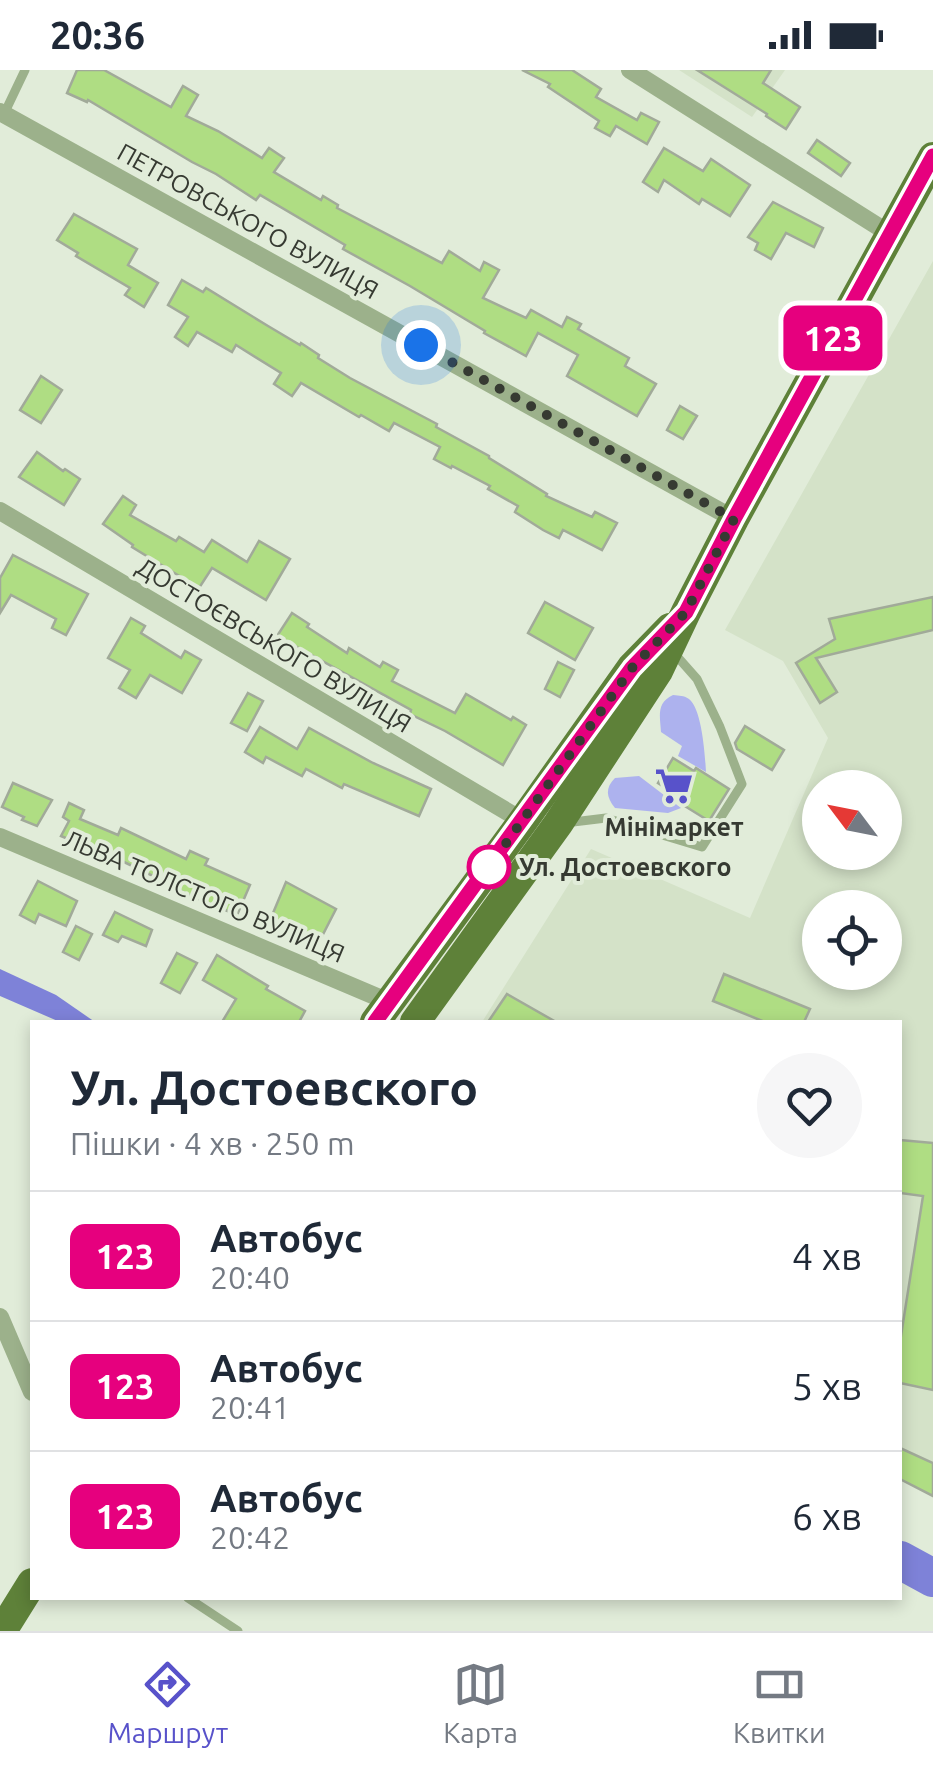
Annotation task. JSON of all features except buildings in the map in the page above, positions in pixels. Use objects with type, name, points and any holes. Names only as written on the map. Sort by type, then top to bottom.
[{"type":"main road","points":[[417,1020],[558,824],[658,671],[734,519],[933,156]]},
{"type":"main road","points":[[382,1012],[632,668],[686,612]]},
{"type":"main road","points":[[3,1627],[30,1586]]},
{"type":"street","points":[[630,70],[890,234]]},
{"type":"street","name":"ПЕТРОВСЬКОГО ВУЛИЦЯ","points":[[1,116],[734,519]]},
{"type":"street","name":"ДОСТОЄВСЬКОГО ВУЛИЦЯ","points":[[0,511],[522,821]]},
{"type":"street","name":"ЛЬВА ТОЛСТОГО ВУЛИЦЯ","points":[[0,836],[382,1012]]},
{"type":"street","points":[[0,1317],[30,1387]]},
{"type":"lane","points":[[1,116],[25,70]]},
{"type":"lane","points":[[558,824],[606,818],[702,847],[742,784],[697,678],[669,648]]},
{"type":"lane","points":[[191,1600],[238,1631]]},
{"type":"shaded area","points":[[679,70],[785,70],[752,117]]},
{"type":"shaded area","points":[[933,261],[933,1496],[902,1480],[902,1020],[483,1020],[591,849],[750,918],[802,798],[802,870],[902,870],[902,770],[814,770],[828,738],[783,661],[725,630]]},
{"type":"shaded area","points":[[673,695],[689,699],[697,712],[706,772],[678,756],[682,746],[661,732],[661,706]]},
{"type":"shaded area","points":[[639,776],[681,808],[668,813],[615,808],[608,793],[615,778]]},
{"type":"shaded area","points":[[0,969],[56,995],[92,1020],[55,1020],[0,996]]},
{"type":"waterway","points":[[902,1561],[933,1578]]},
{"type":"bus line","name":"123","points":[[376,1020],[632,668],[686,612],[933,156]]},
{"type":"place","name":"Мінімаркет","points":[[674,786]]},
{"type":"place","name":"Ул. Достоевского","points":[[489,867]]},
{"type":"route","points":[[421,345],[734,519],[686,612],[632,668],[489,867]]}]
